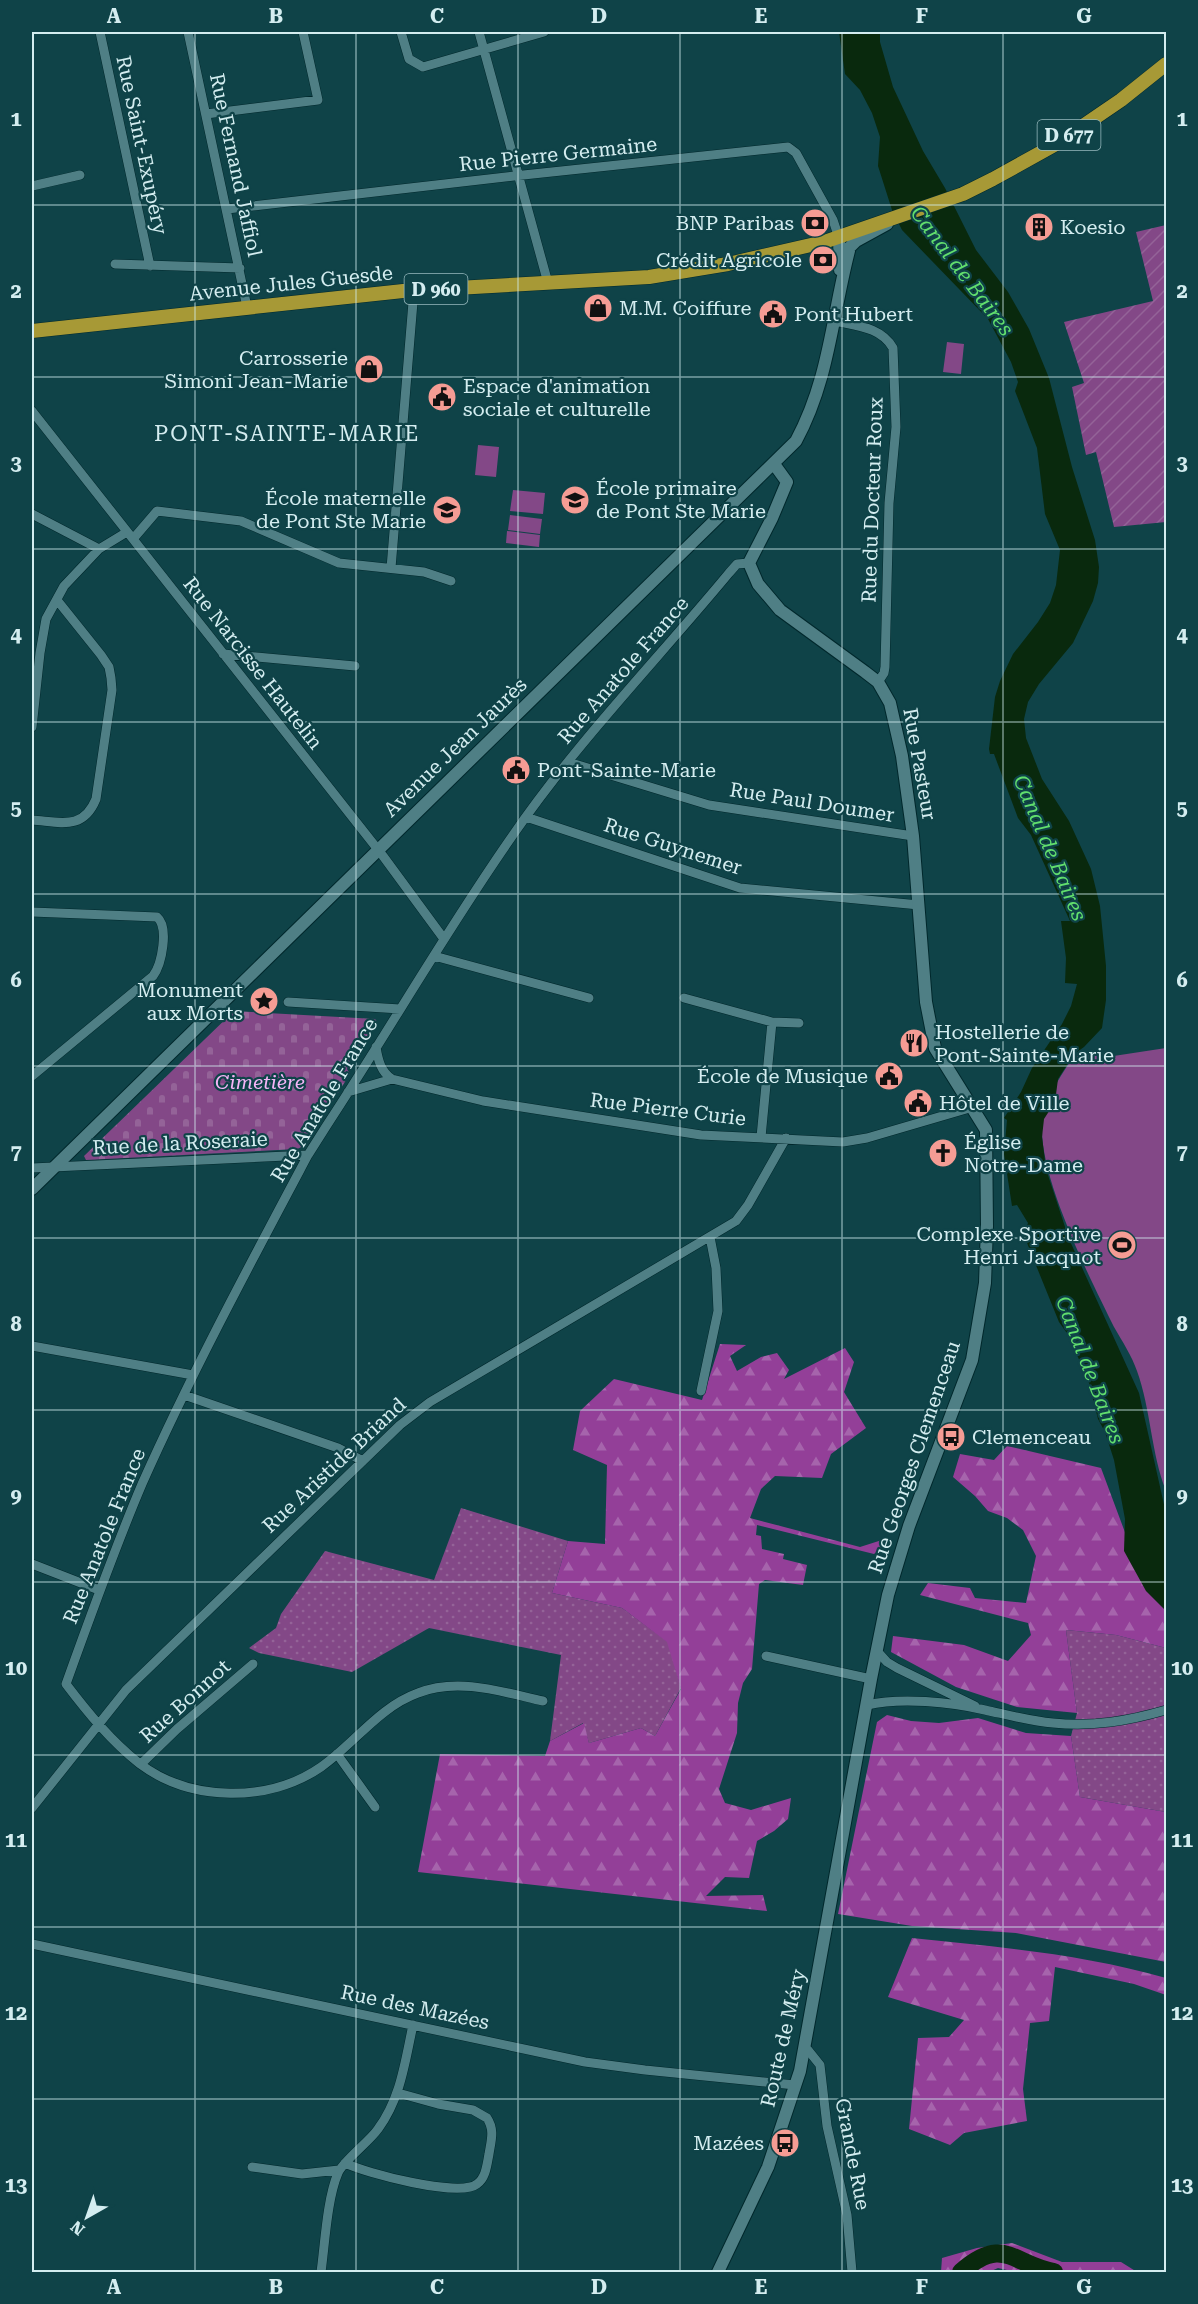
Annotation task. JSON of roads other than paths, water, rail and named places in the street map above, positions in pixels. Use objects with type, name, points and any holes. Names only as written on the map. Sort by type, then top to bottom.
[{"type":"main road","name":"D 677","points":[[893,220],[963,194],[1058,143],[1121,100],[1167,64]]},
{"type":"main road","name":"D 960","points":[[845,243],[893,220]]},
{"type":"main road","name":"Avenue Jean Jaurès","points":[[32,1189],[796,441],[808,418],[822,378],[841,295],[846,263],[845,243]]},
{"type":"main road","name":"Avenue Jean Jaurès","points":[[841,295],[845,243]]},
{"type":"main road","name":"Avenue Jules Guesde","points":[[32,331],[414,290],[649,277],[845,243]]},
{"type":"main road","points":[[749,563],[787,482],[774,464]]},
{"type":"main road","name":"Rue Pasteur","points":[[749,563],[758,584],[780,610],[878,682],[890,703],[900,746],[913,836],[926,1002],[935,1048],[984,1124]]},
{"type":"main road","name":"Rue Georges Clemenceau","points":[[824,1942],[870,1679],[888,1594],[909,1526],[972,1360],[986,1274],[988,1158],[984,1124]]},
{"type":"main road","name":"Route de Méry","points":[[718,2272],[768,2167],[795,2085],[804,2050],[824,1942]]},
{"type":"street","name":"Rue Saint-Exupéry","points":[[100,32],[150,266]]},
{"type":"street","name":"Rue Fernand Jaffiol","points":[[188,32],[247,307]]},
{"type":"street","points":[[206,114],[318,100],[303,32]]},
{"type":"street","points":[[401,32],[409,59],[423,67],[544,32]]},
{"type":"street","points":[[479,32],[548,283]]},
{"type":"street","name":"Rue Pierre Germaine","points":[[227,209],[788,147],[796,153],[845,243]]},
{"type":"street","points":[[32,186],[80,175]]},
{"type":"street","points":[[115,264],[240,268]]},
{"type":"street","points":[[390,568],[414,290]]},
{"type":"street","name":"Rue du Docteur Roux","points":[[836,321],[874,330],[888,339],[893,348],[896,427],[889,503],[885,667],[878,682]]},
{"type":"street","name":"Rue Narcisse Hautelin","points":[[32,411],[378,850],[444,939]]},
{"type":"street","points":[[32,727],[46,619],[64,586],[99,549],[130,536],[158,511],[241,521],[339,562],[424,572],[451,581]]},
{"type":"street","points":[[32,514],[99,549]]},
{"type":"street","name":"Rue Anatole France","points":[[97,1725],[66,1684],[99,1590],[142,1485],[193,1375],[308,1155],[444,939],[526,817],[568,762],[737,564],[749,563]]},
{"type":"street","points":[[32,820],[74,823],[84,819],[92,811],[96,799],[112,690],[109,667],[57,600]]},
{"type":"street","points":[[223,654],[355,666]]},
{"type":"street","name":"Rue Paul Doumer","points":[[568,762],[709,805],[913,836]]},
{"type":"street","name":"Rue Guynemer","points":[[526,817],[740,888],[919,905]]},
{"type":"street","points":[[32,912],[157,917],[162,921],[164,931],[159,969],[153,976],[32,1076]]},
{"type":"street","points":[[434,956],[589,998]]},
{"type":"street","points":[[684,998],[772,1022],[799,1023]]},
{"type":"street","points":[[288,1002],[400,1010]]},
{"type":"street","points":[[761,1137],[772,1022]]},
{"type":"street","points":[[376,1047],[381,1067],[392,1079]]},
{"type":"street","points":[[348,1092],[392,1079]]},
{"type":"street","name":"Rue Pierre Curie","points":[[392,1079],[483,1101],[701,1135],[843,1142],[867,1138],[973,1107]]},
{"type":"street","name":"Rue Aristide Briand","points":[[32,1808],[126,1690],[400,1425],[430,1402],[736,1221],[786,1138]]},
{"type":"street","name":"Rue de la Roseraie","points":[[32,1168],[308,1155]]},
{"type":"street","points":[[701,1390],[718,1311],[716,1268],[710,1237]]},
{"type":"street","points":[[32,1346],[193,1375]]},
{"type":"street","points":[[184,1395],[338,1448],[363,1461]]},
{"type":"street","points":[[32,1564],[99,1590]]},
{"type":"street","points":[[877,1651],[887,1662],[897,1668],[983,1709]]},
{"type":"street","points":[[766,1656],[870,1679]]},
{"type":"street","name":"Rue Bonnot","points":[[141,1764],[177,1729],[253,1664]]},
{"type":"street","points":[[97,1725],[141,1764],[175,1783],[220,1792],[244,1793],[286,1784],[319,1768],[392,1707],[418,1692],[435,1688],[470,1687],[543,1701]]},
{"type":"street","points":[[867,1705],[886,1700],[902,1700],[983,1709],[1018,1718],[1078,1724],[1126,1721],[1167,1710]]},
{"type":"street","points":[[337,1754],[375,1807]]},
{"type":"street","name":"Rue des Mazées","points":[[32,1944],[585,2062],[795,2085]]},
{"type":"street","points":[[321,2272],[333,2189],[342,2166],[377,2130],[398,2093],[413,2025]]},
{"type":"street","name":"Grande Rue","points":[[804,2050],[808,2050],[820,2065],[826,2126],[847,2216],[852,2272]]},
{"type":"street","points":[[252,2167],[302,2174],[342,2166],[396,2180],[453,2187],[471,2188],[481,2180],[485,2174],[492,2132],[487,2118],[473,2110],[438,2104],[398,2093]]},
{"type":"water","name":"Canal de Baires","points":[[839,32],[880,32],[880,42],[893,87],[923,151],[945,188],[976,250],[1008,292],[1029,329],[1049,378],[1072,467],[1095,540],[1099,567],[1093,601],[1073,643],[1039,684],[1028,702],[1024,719],[1026,738],[1042,779],[1069,821],[1091,869],[1100,906],[1106,966],[1106,1000],[1102,1028],[1074,1054],[1058,1079],[1055,1102],[1044,1119],[1042,1137],[1046,1169],[1069,1239],[1139,1393],[1165,1509],[1166,1611],[1146,1591],[1124,1551],[1125,1519],[1114,1460],[1098,1419],[1089,1383],[1069,1336],[1059,1322],[1024,1235],[1028,1223],[1017,1205],[1012,1206],[1004,1154],[1007,1120],[1004,1118],[1021,1092],[1032,1068],[1062,1024],[1071,1006],[1077,984],[1065,983],[1066,958],[1061,921],[1070,921],[1031,835],[1018,818],[994,754],[990,754],[989,749],[995,697],[1000,681],[1013,654],[1050,603],[1056,585],[1060,550],[1045,514],[1037,448],[1015,391],[1018,382],[1011,362],[988,319],[902,230],[892,210],[878,166],[880,137],[872,113],[860,90],[845,74]]},
{"type":"waterway","points":[[961,2272],[976,2261],[999,2253],[1054,2272]]},
{"type":"place","name":"BNP Paribas","points":[[815,223]]},
{"type":"place","name":"Koesio","points":[[1039,227]]},
{"type":"place","name":"Crédit Agricole","points":[[823,260]]},
{"type":"place","name":"M.M. Coiffure","points":[[598,308]]},
{"type":"place","name":"Pont Hubert","points":[[773,314]]},
{"type":"place","name":"Carrosserie Simoni Jean-Marie","points":[[369,369]]},
{"type":"place","name":"Espace d'animation sociale et culturelle","points":[[442,397]]},
{"type":"place","name":"École primaire de Pont Ste Marie","points":[[575,500]]},
{"type":"place","name":"École maternelle de Pont Ste Marie","points":[[447,510]]},
{"type":"place","name":"Pont-Sainte-Marie","points":[[516,770]]},
{"type":"place","name":"Monument aux Morts","points":[[264,1001]]},
{"type":"place","name":"Hostellerie de Pont-Sainte-Marie","points":[[914,1043]]},
{"type":"place","name":"École de Musique","points":[[889,1076]]},
{"type":"place","name":"Hôtel de Ville","points":[[918,1103]]},
{"type":"place","name":"Église Notre-Dame","points":[[943,1153]]},
{"type":"place","name":"Complexe Sportive Henri Jacquot","points":[[1122,1245]]},
{"type":"place","name":"Clemenceau","points":[[951,1437]]},
{"type":"place","name":"Mazées","points":[[785,2143]]},
{"type":"district","name":"PONT-SAINTE-MARIE","points":[[287,433]]},
{"type":"park label","name":"Cimetière","points":[[260,1082]]}]
